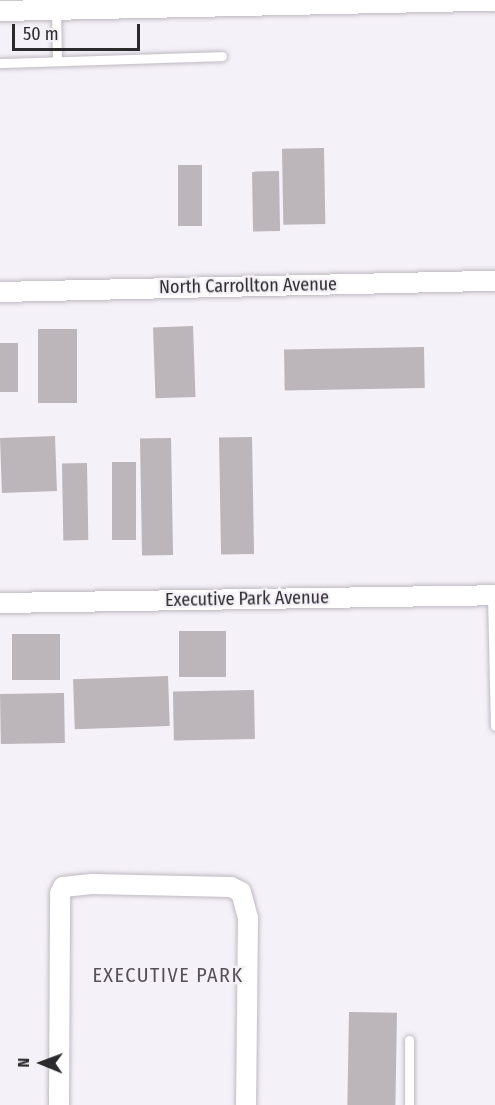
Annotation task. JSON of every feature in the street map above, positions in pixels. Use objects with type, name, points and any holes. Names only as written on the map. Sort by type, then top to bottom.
[{"type":"street","points":[[0,10],[56,9],[97,4],[495,1]]},
{"type":"street","name":"North Carrollton Avenue","points":[[0,292],[495,281]]},
{"type":"street","name":"Executive Park Avenue","points":[[0,603],[494,596]]},
{"type":"street","points":[[59,1105],[60,893],[63,887],[92,884],[231,887],[241,892],[248,918],[246,1105]]},
{"type":"lane","points":[[56,9],[57,61]]},
{"type":"lane","points":[[0,63],[222,56]]},
{"type":"lane","points":[[494,596],[495,726]]},
{"type":"lane","points":[[409,1040],[409,1105]]},
{"type":"building","points":[[324,148],[325,224],[283,225],[282,149]]},
{"type":"building","points":[[178,165],[202,165],[202,226],[178,226]]},
{"type":"building","points":[[252,171],[279,171],[280,231],[253,231]]},
{"type":"building","points":[[193,326],[195,397],[156,398],[153,327]]},
{"type":"building","points":[[38,329],[77,329],[77,403],[38,403]]},
{"type":"building","points":[[0,343],[18,343],[18,392],[0,392]]},
{"type":"building","points":[[424,347],[425,388],[285,390],[284,349]]},
{"type":"building","points":[[55,436],[57,491],[2,493],[0,438]]},
{"type":"building","points":[[252,437],[254,554],[221,555],[219,438]]},
{"type":"building","points":[[171,438],[173,555],[142,556],[140,439]]},
{"type":"building","points":[[112,462],[136,462],[136,540],[112,540]]},
{"type":"building","points":[[62,463],[87,463],[88,540],[63,540]]},
{"type":"building","points":[[179,631],[226,631],[226,677],[179,677]]},
{"type":"building","points":[[12,634],[60,634],[60,680],[12,680]]},
{"type":"building","points":[[168,676],[170,726],[75,729],[73,679]]},
{"type":"building","points":[[254,690],[255,739],[174,740],[173,691]]},
{"type":"building","points":[[64,693],[65,743],[1,744],[0,694]]},
{"type":"building","points":[[349,1012],[397,1013],[395,1105],[347,1105]]},
{"type":"district","name":"EXECUTIVE PARK","points":[[168,975]]}]
